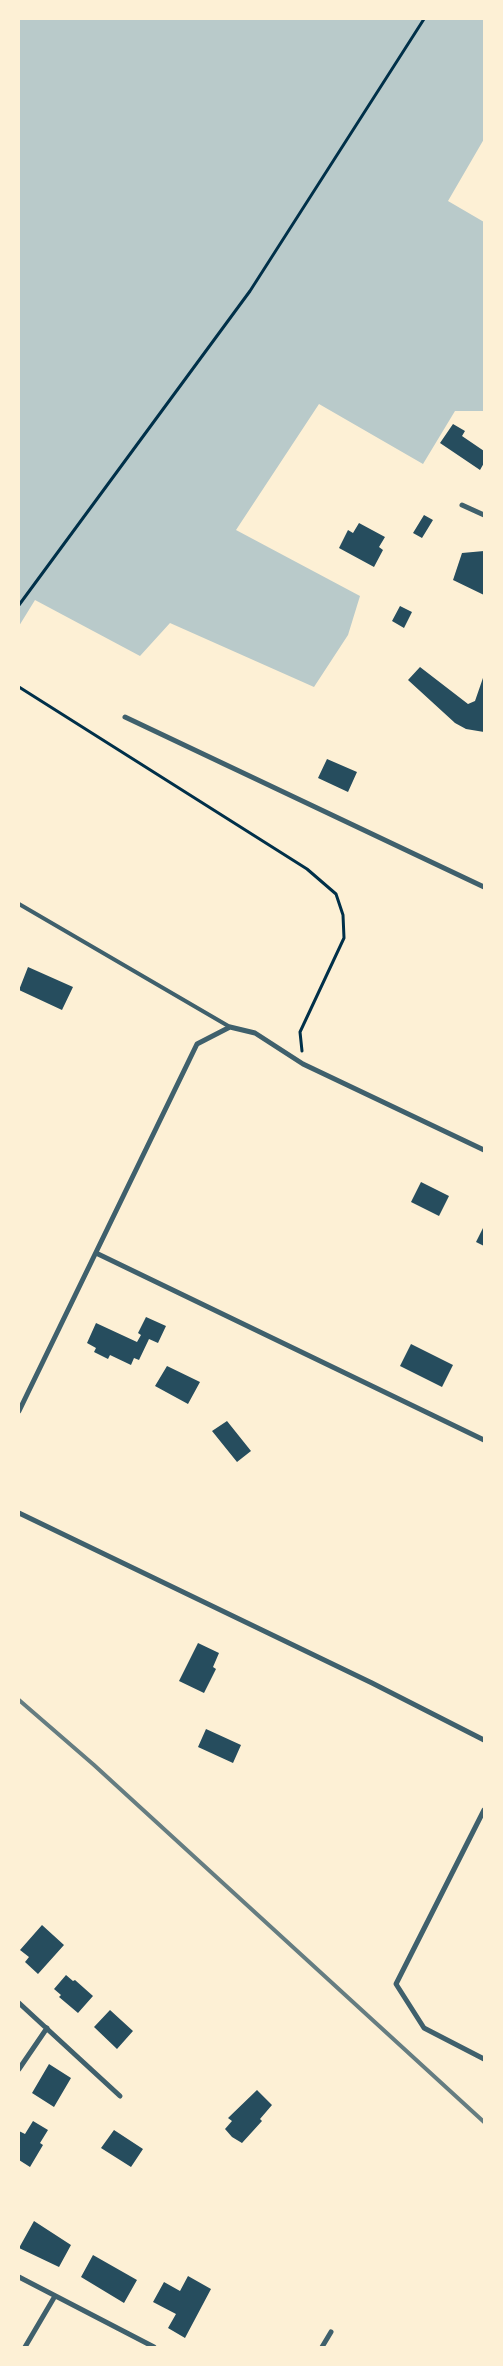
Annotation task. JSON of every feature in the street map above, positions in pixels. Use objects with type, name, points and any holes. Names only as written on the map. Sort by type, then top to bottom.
[{"type":"street","points":[[462,506],[484,516]]},
{"type":"street","points":[[125,717],[484,887]]},
{"type":"street","points":[[19,1411],[197,1044],[230,1027],[255,1033],[303,1064],[484,1150]]},
{"type":"street","points":[[96,1253],[484,1440]]},
{"type":"street","points":[[19,1513],[372,1683],[484,1740]]},
{"type":"street","points":[[484,1810],[396,1984],[424,2028],[484,2059]]},
{"type":"street","points":[[19,2003],[120,2096]]},
{"type":"street","points":[[19,2070],[47,2028]]},
{"type":"street","points":[[19,2277],[154,2347]]},
{"type":"street","points":[[25,2347],[55,2296]]},
{"type":"street","points":[[322,2347],[331,2332]]},
{"type":"lane","points":[[19,904],[230,1027]]},
{"type":"path","points":[[19,605],[250,290],[424,19]]},
{"type":"path","points":[[19,687],[307,869],[336,894],[344,915],[344,938],[300,1032],[303,1064]]},
{"type":"shaded area","points":[[19,19],[484,19],[484,139],[448,201],[484,222],[484,411],[455,411],[423,464],[319,404],[236,530],[360,596],[348,635],[314,687],[170,623],[140,656],[35,600],[19,626]]},
{"type":"building","points":[[453,424],[465,431],[462,436],[484,451],[484,463],[480,470],[440,443]]},
{"type":"building","points":[[424,515],[433,520],[422,538],[413,533]]},
{"type":"building","points":[[359,523],[385,537],[379,547],[383,550],[374,567],[339,548],[348,530],[353,533]]},
{"type":"building","points":[[484,551],[484,595],[453,580],[462,553]]},
{"type":"building","points":[[400,606],[412,612],[404,628],[392,621]]},
{"type":"building","points":[[420,667],[468,704],[475,701],[484,675],[484,732],[466,729],[455,723],[408,680]]},
{"type":"building","points":[[327,759],[357,772],[348,792],[318,778]]},
{"type":"building","points":[[28,967],[73,987],[62,1010],[19,990]]},
{"type":"building","points":[[421,1182],[449,1196],[439,1216],[411,1202]]},
{"type":"building","points":[[484,1226],[484,1246],[476,1242]]},
{"type":"building","points":[[146,1317],[166,1326],[158,1343],[149,1339],[139,1360],[134,1358],[131,1365],[110,1355],[108,1359],[94,1352],[96,1348],[87,1343],[96,1323],[137,1342],[141,1335],[138,1333]]},
{"type":"building","points":[[411,1344],[453,1365],[442,1387],[400,1366]]},
{"type":"building","points":[[167,1366],[200,1382],[188,1404],[155,1386]]},
{"type":"building","points":[[227,1421],[251,1451],[237,1462],[212,1431]]},
{"type":"building","points":[[198,1643],[219,1653],[213,1667],[216,1669],[204,1693],[179,1681]]},
{"type":"building","points":[[206,1729],[241,1745],[233,1763],[198,1747]]},
{"type":"building","points":[[42,1925],[64,1945],[38,1974],[25,1962],[29,1957],[20,1950]]},
{"type":"building","points":[[66,1975],[73,1981],[75,1980],[93,1996],[78,2013],[59,1997],[61,1995],[54,1989]]},
{"type":"building","points":[[110,2010],[133,2031],[117,2049],[94,2027]]},
{"type":"building","points":[[49,2064],[71,2078],[54,2107],[32,2093]]},
{"type":"building","points":[[257,2090],[272,2105],[260,2119],[262,2121],[242,2143],[232,2137],[225,2129],[232,2121],[228,2118]]},
{"type":"building","points":[[33,2121],[48,2130],[40,2143],[43,2145],[30,2167],[19,2160],[19,2131],[25,2134]]},
{"type":"building","points":[[114,2130],[143,2149],[131,2167],[101,2148]]},
{"type":"building","points":[[34,2221],[71,2245],[59,2267],[19,2248]]},
{"type":"building","points":[[93,2255],[137,2280],[124,2303],[81,2277]]},
{"type":"building","points":[[188,2276],[211,2289],[185,2338],[168,2328],[176,2314],[153,2302],[164,2282],[180,2291]]},
{"type":"railway","points":[[19,1700],[94,1765],[484,2122]]}]
